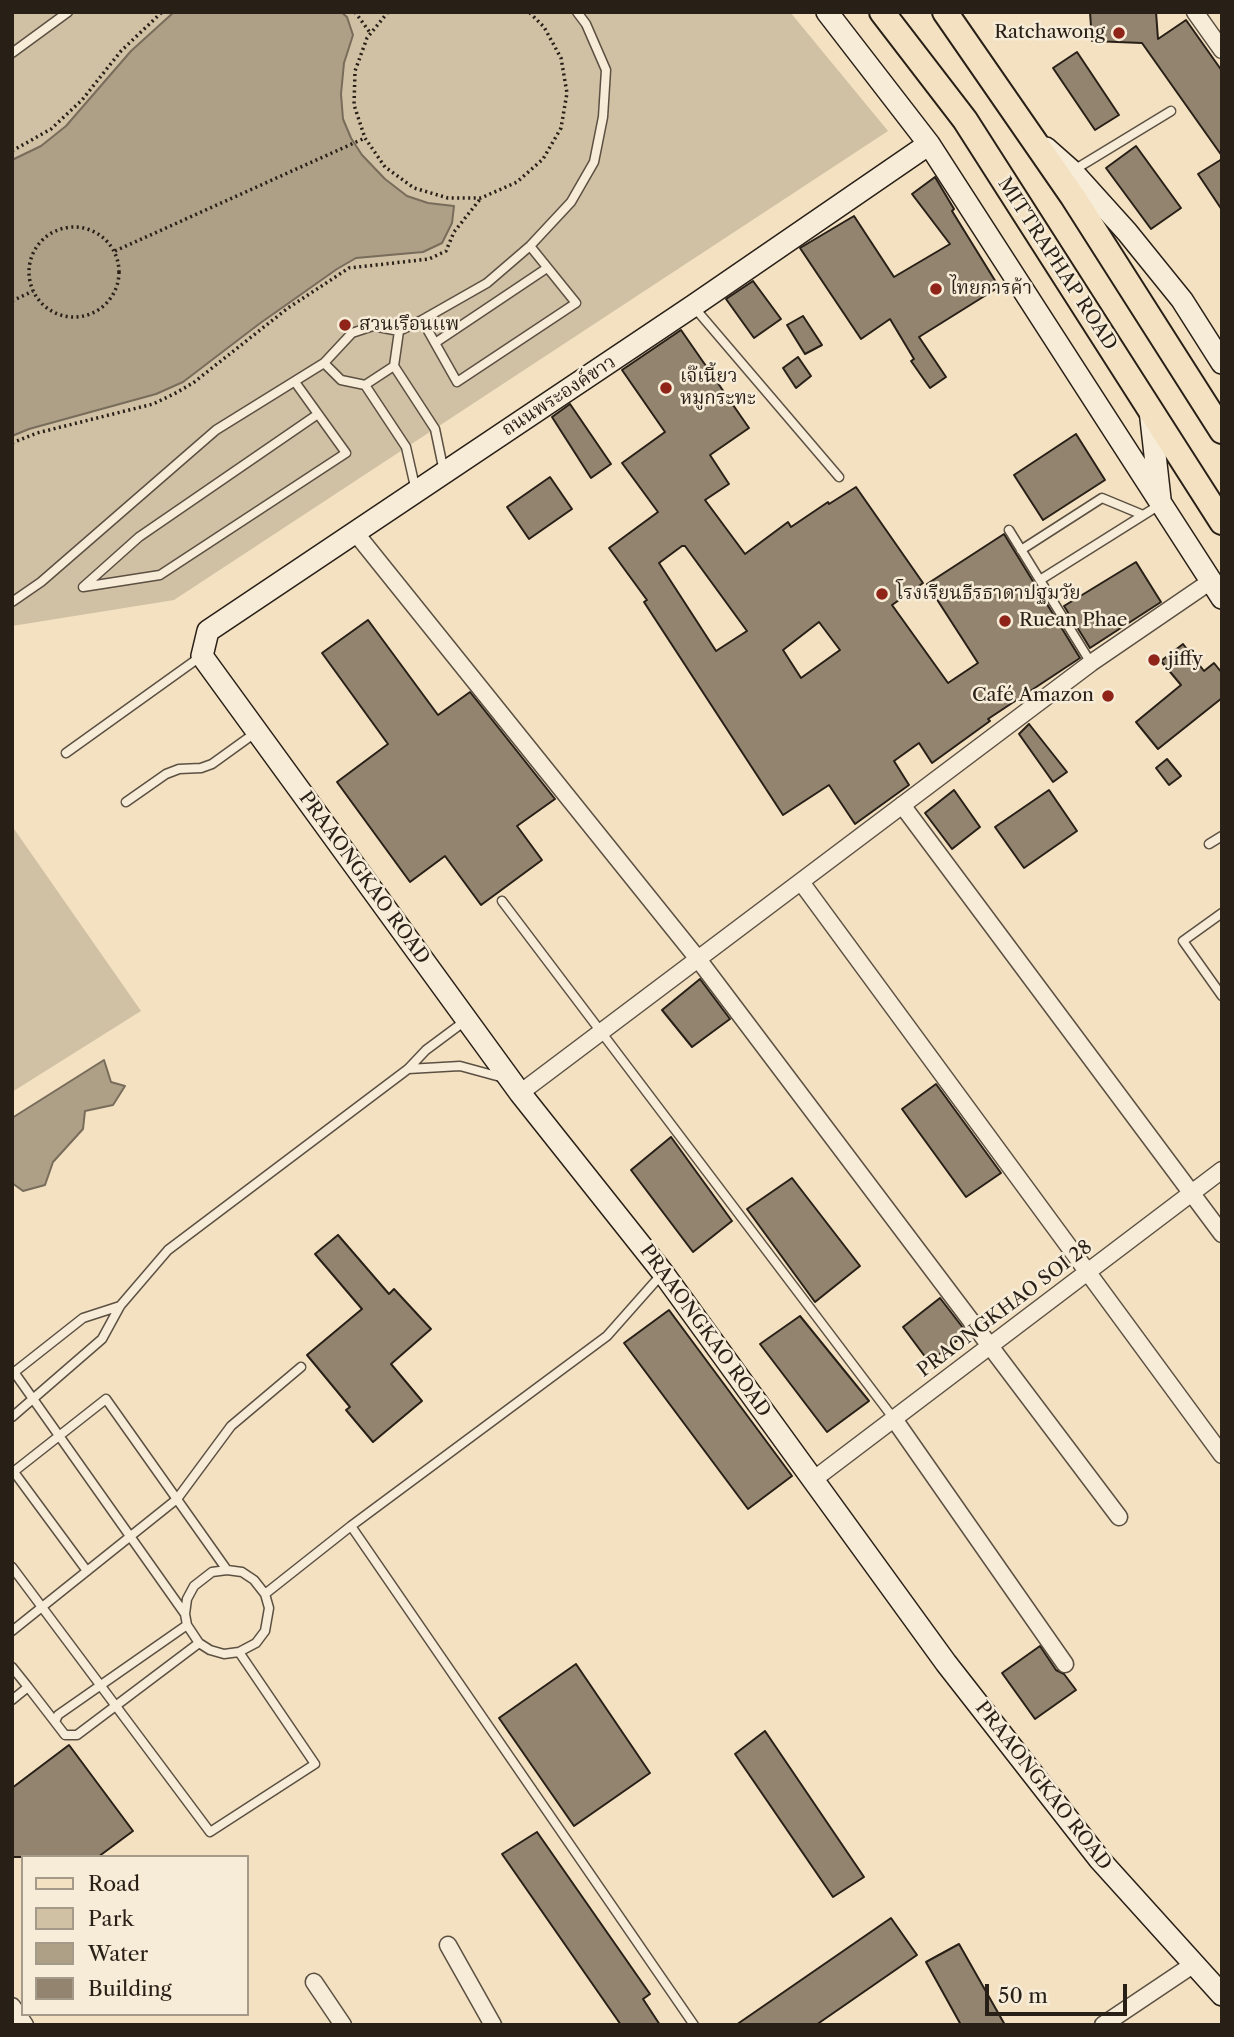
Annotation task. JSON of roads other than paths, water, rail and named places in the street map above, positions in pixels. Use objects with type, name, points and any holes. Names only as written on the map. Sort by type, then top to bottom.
[{"type":"main road","name":"MITTRAPHAP ROAD","points":[[882,12],[965,120],[1222,522]]},
{"type":"main road","points":[[946,13],[1034,138],[1222,430]]},
{"type":"street","points":[[515,1086],[604,1032],[1091,663],[1216,590],[1152,510],[929,144],[827,12]]},
{"type":"street","points":[[1195,12],[1222,50]]},
{"type":"street","points":[[1034,138],[1072,171],[1127,232],[1182,300],[1222,363]]},
{"type":"street","name":"ถนนพระองค์ขาว","points":[[202,656],[208,631],[693,306],[929,144]]},
{"type":"street","points":[[1150,410],[1152,510]]},
{"type":"street","points":[[354,531],[698,959],[1119,1517]]},
{"type":"street","name":"PRAAONGKAO ROAD","points":[[202,656],[515,1086],[663,1273],[946,1663],[1100,1860],[1220,1990]]},
{"type":"street","points":[[902,805],[1222,1234]]},
{"type":"street","points":[[800,882],[1222,1455]]},
{"type":"street","name":"PRAONGKHAO SOI 28","points":[[813,1480],[1222,1170]]},
{"type":"street","points":[[894,1419],[1065,1664]]},
{"type":"street","points":[[448,1945],[490,2024]]},
{"type":"street","points":[[1103,2025],[1194,1964]]},
{"type":"street","points":[[314,1982],[343,2025]]},
{"type":"street","points":[[12,2006],[26,2025]]},
{"type":"lane","points":[[12,53],[68,12]]},
{"type":"lane","points":[[12,602],[41,582],[216,430],[324,363],[352,333],[373,326],[399,331],[422,320],[487,284],[530,246],[570,202],[594,162],[603,117],[606,69],[586,24],[577,12]]},
{"type":"lane","points":[[1072,171],[1171,111]]},
{"type":"lane","points":[[422,320],[457,382],[576,303],[530,246]]},
{"type":"lane","points":[[435,343],[547,268]]},
{"type":"lane","points":[[693,306],[839,477]]},
{"type":"lane","points":[[399,331],[394,366],[435,429],[444,472]]},
{"type":"lane","points":[[324,363],[341,380],[365,385],[406,447],[416,491]]},
{"type":"lane","points":[[365,385],[394,366]]},
{"type":"lane","points":[[295,382],[318,414],[346,453],[160,575],[83,587],[139,537],[318,414]]},
{"type":"lane","points":[[1021,550],[1102,498],[1152,510]]},
{"type":"lane","points":[[1040,580],[1152,510]]},
{"type":"lane","points":[[1009,530],[1091,663]]},
{"type":"lane","points":[[66,753],[202,656]]},
{"type":"lane","points":[[126,802],[166,774],[179,769],[201,768],[212,764],[257,731]]},
{"type":"lane","points":[[1209,844],[1222,836]]},
{"type":"lane","points":[[502,901],[604,1032],[894,1419]]},
{"type":"lane","points":[[1222,913],[1183,941],[1222,996]]},
{"type":"lane","points":[[12,1417],[102,1339],[120,1306],[168,1250],[408,1069],[426,1050],[467,1020]]},
{"type":"lane","points":[[408,1069],[460,1066],[515,1086]]},
{"type":"lane","points":[[265,1594],[351,1526],[607,1336],[663,1273]]},
{"type":"lane","points":[[120,1306],[83,1318],[13,1373],[185,1614]]},
{"type":"lane","points":[[12,1631],[177,1499],[230,1426],[301,1367]]},
{"type":"lane","points":[[87,1571],[13,1472],[106,1399],[227,1570]]},
{"type":"lane","points":[[351,1526],[694,2025]]},
{"type":"lane","points":[[12,1567],[210,1832],[315,1764],[239,1652]]},
{"type":"lane","points":[[227,1570],[242,1572],[254,1580],[265,1594],[270,1608],[265,1632],[256,1643],[239,1652],[224,1654],[199,1643],[187,1625],[185,1614],[187,1599],[194,1586],[212,1572],[227,1570]]},
{"type":"lane","points":[[55,1722],[58,1715],[187,1625]]},
{"type":"lane","points":[[12,1667],[65,1735],[77,1735],[199,1643]]},
{"type":"lane","points":[[12,1700],[28,1687]]},
{"type":"water","points":[[174,12],[341,12],[347,17],[353,35],[344,63],[341,94],[343,119],[351,138],[362,155],[385,179],[407,196],[428,203],[454,206],[452,223],[442,243],[423,252],[356,258],[337,269],[183,382],[156,394],[12,436],[12,160],[41,146],[66,126],[131,51]]},
{"type":"water","points":[[104,1060],[111,1082],[125,1086],[113,1105],[85,1111],[83,1129],[53,1162],[45,1185],[23,1191],[12,1183],[12,1118]]},
{"type":"place","name":"Ratchawong","points":[[1119,33]]},
{"type":"place","name":"ไทยการค้า","points":[[936,289]]},
{"type":"place","name":"สวนเรึอนเเพ","points":[[345,325]]},
{"type":"place","name":"เจ๊เนี้ยว หมูกระทะ","points":[[666,388]]},
{"type":"place","name":"โรงเรียนธีรธาดาปฐมวัย","points":[[882,594]]},
{"type":"place","name":"Ruean Phae","points":[[1005,621]]},
{"type":"place","name":"jiffy","points":[[1154,660]]},
{"type":"place","name":"Café Amazon","points":[[1108,696]]}]
